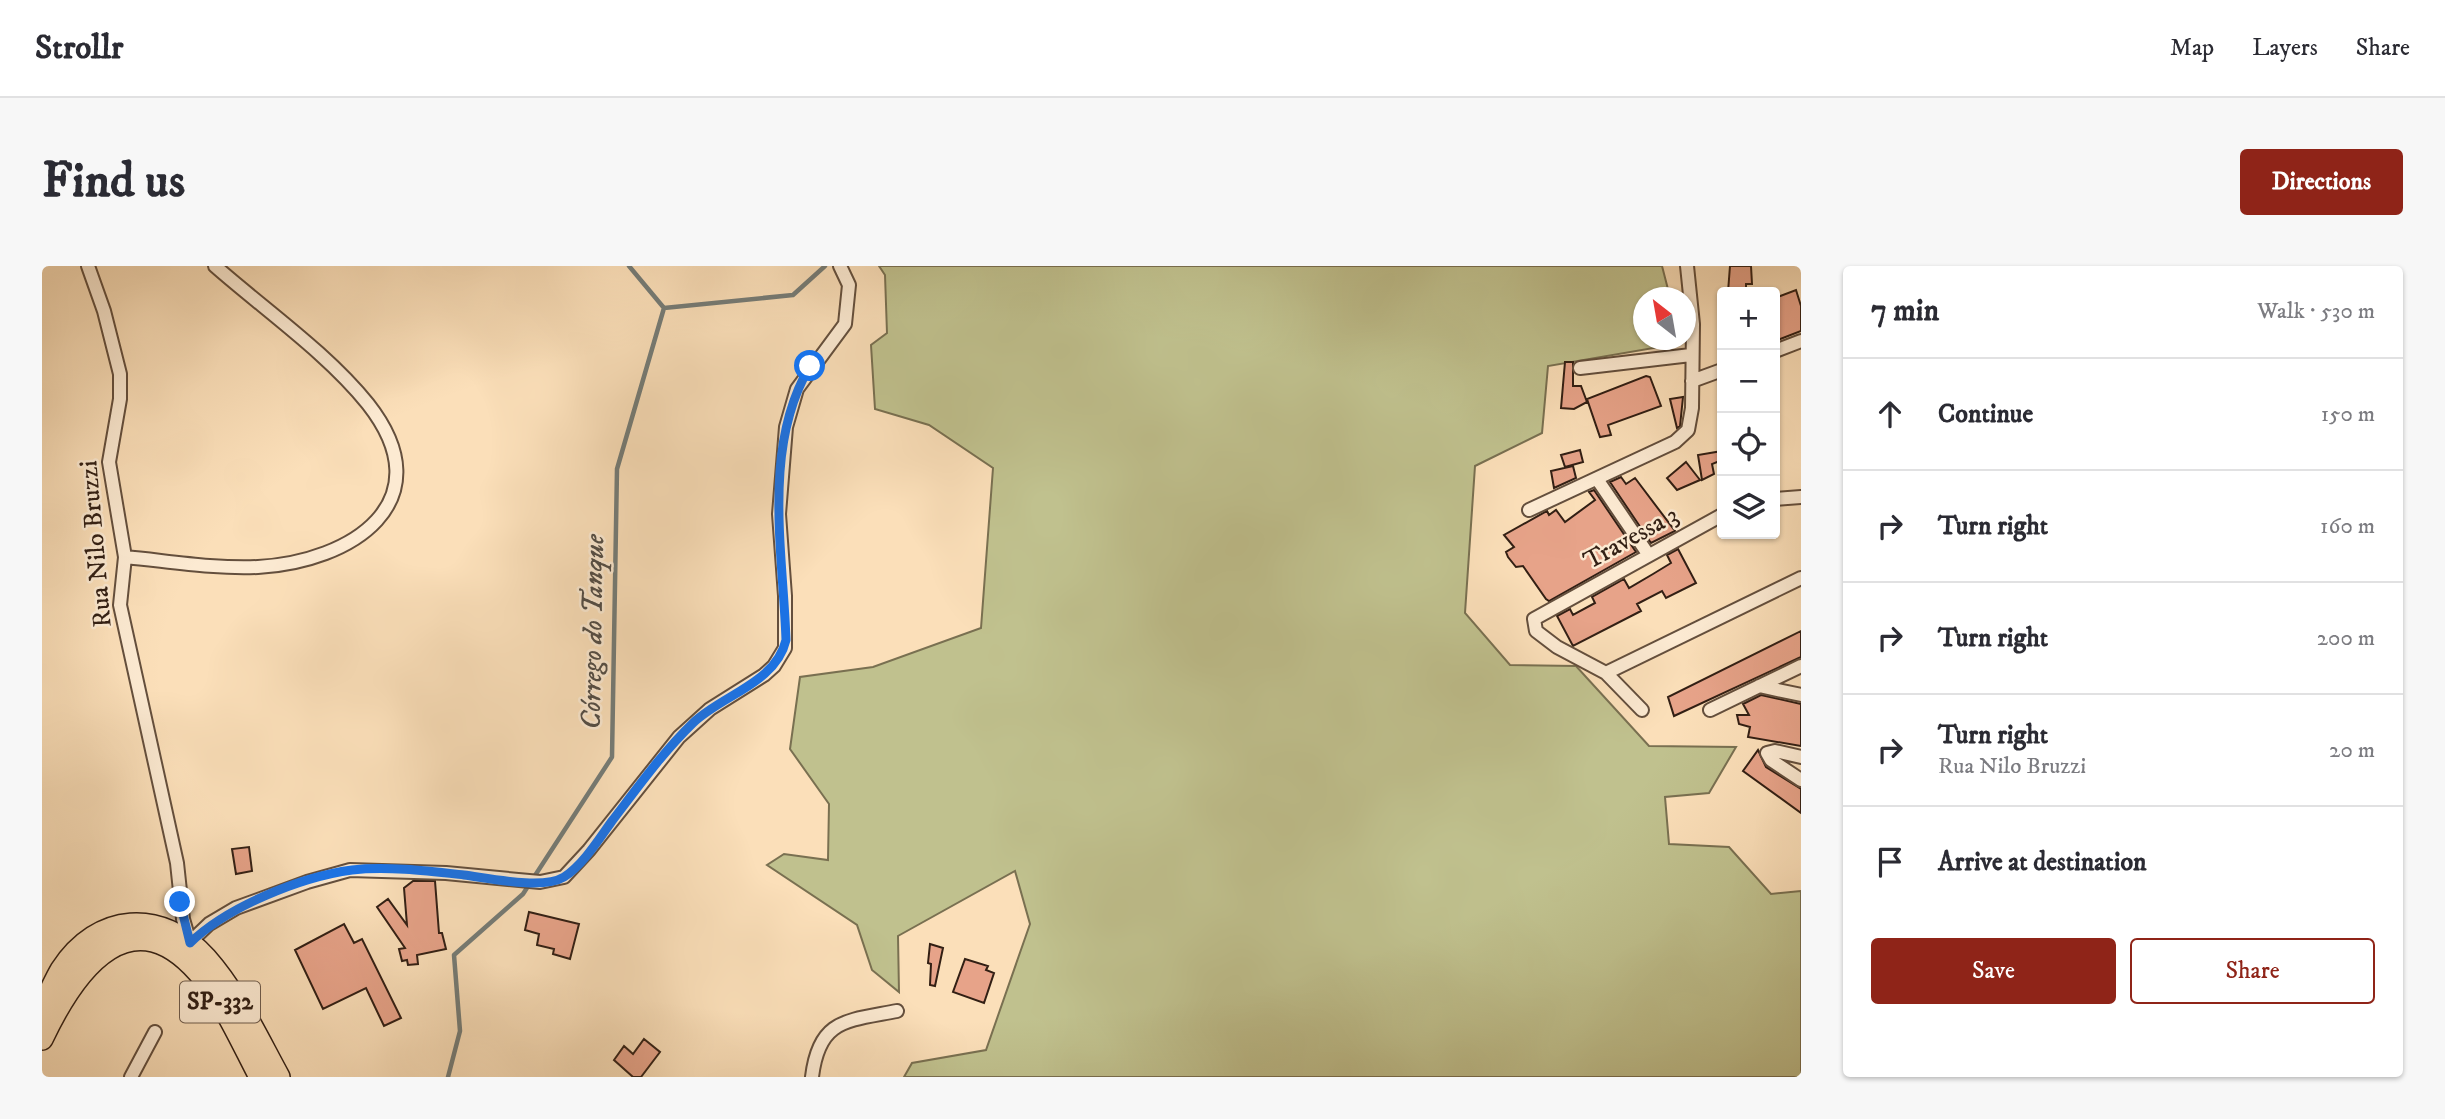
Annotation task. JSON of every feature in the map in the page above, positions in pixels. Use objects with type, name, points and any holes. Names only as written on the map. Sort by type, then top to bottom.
[{"type":"main road","name":"SP-332","points":[[42,1009],[62,969],[79,951],[111,928],[140,922],[151,924],[174,933],[205,980],[260,1077]]},
{"type":"main road","name":"SP-332","points":[[42,1039],[62,997],[79,975],[114,946],[138,938],[183,948],[205,957],[235,997],[279,1077]]},
{"type":"street","name":"Rua Nilo Bruzzi","points":[[88,266],[104,311],[120,374],[120,399],[108,462],[125,557],[120,605],[177,863],[183,948]]},
{"type":"street","points":[[125,557],[256,567],[323,555],[348,542],[369,525],[388,507],[397,489],[398,467],[388,435],[368,405],[330,365],[215,266]]},
{"type":"street","points":[[1529,510],[1683,436],[1691,422],[1692,381],[1693,324],[1687,266]]},
{"type":"street","points":[[183,948],[209,924],[236,908],[307,882],[350,870],[446,873],[540,882],[565,877],[679,737],[710,709],[764,675],[780,656],[786,640],[779,514],[786,427],[797,389],[845,324],[849,285],[842,269]]},
{"type":"street","points":[[1778,350],[1801,341]]},
{"type":"street","points":[[1580,368],[1691,355]]},
{"type":"street","points":[[1692,381],[1717,372]]},
{"type":"street","points":[[1597,479],[1647,554]]},
{"type":"street","points":[[1780,499],[1801,497]]},
{"type":"street","name":"Travessa 3","points":[[1606,673],[1557,648],[1536,631],[1534,619],[1717,517]]},
{"type":"street","points":[[1642,710],[1606,673],[1801,578]]},
{"type":"street","points":[[1710,709],[1801,666]]},
{"type":"street","points":[[1759,686],[1801,695]]},
{"type":"street","points":[[1801,757],[1775,751],[1767,753],[1771,760],[1801,780]]},
{"type":"street","points":[[813,1077],[816,1049],[822,1037],[848,1022],[897,1011]]},
{"type":"street","points":[[131,1077],[155,1032]]},
{"type":"green space","points":[[879,266],[1662,266],[1667,287],[1633,287],[1633,350],[1642,350],[1548,366],[1542,433],[1475,466],[1465,613],[1510,665],[1576,666],[1649,746],[1736,747],[1709,793],[1665,797],[1669,844],[1729,847],[1771,894],[1801,891],[1801,1077],[904,1077],[912,1063],[986,1050],[1030,924],[1015,871],[898,936],[899,992],[872,970],[857,925],[767,865],[784,854],[828,860],[829,804],[790,749],[800,677],[873,667],[981,628],[993,468],[929,425],[875,409],[871,345],[887,333],[885,275]]},
{"type":"building","points":[[1730,266],[1751,266],[1752,284],[1746,284],[1746,287],[1728,287]]},
{"type":"building","points":[[1796,290],[1801,306],[1801,331],[1780,339],[1780,296]]},
{"type":"building","points":[[1565,362],[1573,362],[1573,386],[1581,386],[1587,402],[1574,409],[1561,408]]},
{"type":"building","points":[[1646,376],[1650,377],[1661,406],[1608,425],[1611,435],[1600,437],[1587,399]]},
{"type":"building","points":[[1683,397],[1680,426],[1677,428],[1670,399]]},
{"type":"building","points":[[1580,450],[1583,462],[1565,467],[1561,455]]},
{"type":"building","points":[[1717,452],[1717,462],[1712,464],[1714,474],[1702,480],[1698,455]]},
{"type":"building","points":[[1686,462],[1700,480],[1677,490],[1667,478]]},
{"type":"building","points":[[1573,466],[1576,478],[1554,488],[1551,471]]},
{"type":"building","points":[[1621,477],[1626,484],[1635,478],[1675,531],[1651,543],[1610,482]]},
{"type":"building","points":[[1594,490],[1636,552],[1549,601],[1523,566],[1516,567],[1508,557],[1506,552],[1514,547],[1504,535],[1547,511],[1549,515],[1556,510],[1565,522],[1595,500],[1589,492]]},
{"type":"building","points":[[1678,549],[1696,583],[1666,598],[1662,591],[1637,604],[1641,611],[1573,646],[1557,616],[1570,609],[1573,615],[1595,603],[1592,597],[1624,579],[1629,588],[1671,563],[1667,555]]},
{"type":"building","points":[[1801,631],[1801,657],[1674,716],[1668,697]]},
{"type":"building","points":[[1761,695],[1801,704],[1801,746],[1748,737],[1750,727],[1739,724],[1737,715],[1749,715],[1743,704]]},
{"type":"building","points":[[1758,750],[1766,767],[1801,789],[1801,813],[1743,771]]},
{"type":"building","points":[[249,847],[252,871],[236,874],[232,849]]},
{"type":"building","points":[[413,881],[435,881],[439,933],[442,933],[446,949],[417,955],[418,964],[408,965],[407,960],[402,961],[399,949],[405,948],[377,907],[388,899],[407,925],[404,888]]},
{"type":"building","points":[[529,912],[579,924],[570,959],[553,954],[554,949],[537,945],[539,934],[525,930]]},
{"type":"building","points":[[344,924],[354,943],[362,939],[401,1018],[384,1026],[366,988],[323,1009],[295,950]]},
{"type":"building","points":[[930,944],[943,948],[935,986],[930,985]]},
{"type":"building","points":[[965,959],[988,966],[986,970],[994,973],[984,1003],[953,992]]},
{"type":"building","points":[[644,1039],[660,1052],[641,1077],[633,1077],[614,1060],[624,1046],[633,1054]]},
{"type":"waterway","points":[[629,266],[664,308]]},
{"type":"waterway","name":"Córrego do Tanque","points":[[448,1077],[460,1031],[454,955],[523,894],[612,757],[617,469],[664,308],[793,295],[825,266]]},
{"type":"route","points":[[180,902],[190,943],[209,924],[236,908],[307,882],[350,870],[446,873],[540,882],[565,877],[679,737],[710,709],[764,675],[774,666],[785,648],[785,596],[781,577],[779,514],[786,427],[797,389],[810,366]]}]
